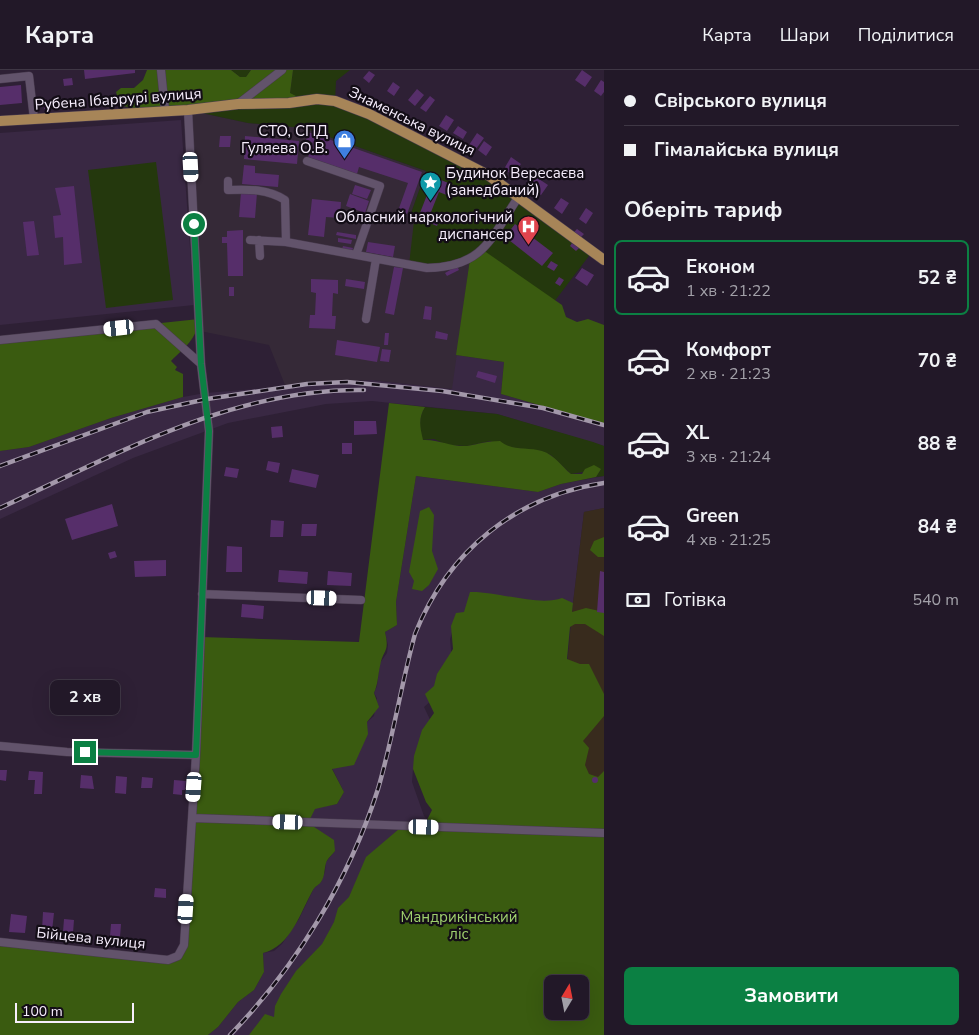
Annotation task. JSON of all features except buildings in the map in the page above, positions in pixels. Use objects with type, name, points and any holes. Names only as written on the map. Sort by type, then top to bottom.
[{"type":"main road","name":"Знаменська вулиця","points":[[238,104],[289,103],[317,99],[346,104],[488,175],[604,260]]},
{"type":"main road","name":"Рубена Ібаррурі вулиця","points":[[0,121],[188,110],[238,104]]},
{"type":"street","points":[[161,70],[165,110]]},
{"type":"street","points":[[238,104],[282,70]]},
{"type":"street","points":[[0,79],[29,76],[34,119]]},
{"type":"street","points":[[188,110],[201,364],[209,431],[192,818],[604,834]]},
{"type":"street","points":[[307,162],[380,186],[356,255]]},
{"type":"street","points":[[228,181],[228,190],[246,189],[274,193],[285,200],[286,242]]},
{"type":"street","points":[[260,256],[255,240],[286,242],[427,268],[462,263],[483,250],[519,196]]},
{"type":"street","points":[[366,319],[376,259]]},
{"type":"street","points":[[0,340],[156,324],[201,364]]},
{"type":"street","points":[[202,594],[362,600]]},
{"type":"street","points":[[0,746],[67,752],[196,755]]},
{"type":"street","name":"Бійцева вулиця","points":[[0,942],[168,960],[178,956],[184,945],[192,818]]},
{"type":"shaded area","points":[[188,110],[248,123],[304,128],[426,171],[409,219],[470,259],[452,389],[372,380],[285,385],[269,345],[200,331]]},
{"type":"shaded area","points":[[181,120],[194,305],[0,325],[0,133]]},
{"type":"shaded area","points":[[456,355],[504,362],[501,394],[604,424],[604,446],[497,414],[372,401],[326,404],[228,423],[133,458],[0,519],[0,451],[29,447],[111,418],[183,397],[205,393],[372,380],[451,389]]},
{"type":"shaded area","points":[[416,476],[538,492],[561,484],[604,476],[604,508],[584,512],[573,603],[560,611],[454,626],[450,639],[452,662],[433,699],[424,707],[433,726],[413,769],[412,782],[424,816],[431,823],[352,898],[274,1020],[258,1035],[208,1035],[218,1027],[238,1002],[254,990],[264,972],[263,953],[274,951],[282,944],[299,919],[314,888],[321,882],[326,862],[335,851],[318,831],[308,823],[315,808],[337,804],[344,792],[332,768],[367,722],[374,716],[377,698],[374,693],[377,686],[380,663],[387,653],[388,645],[385,632],[397,625],[396,602]]},
{"type":"shaded area","points":[[604,508],[604,808],[557,770],[584,512]]},
{"type":"green space","points":[[147,70],[231,70],[240,77],[246,77],[251,70],[293,70],[290,93],[296,96],[296,102],[131,108],[120,105],[116,92],[121,88],[134,88],[143,80]]},
{"type":"green space","points":[[231,70],[251,70],[246,77],[240,77]]},
{"type":"green space","points":[[293,70],[350,70],[336,81],[335,101],[488,175],[592,252],[554,302],[483,251],[462,263],[409,265],[414,221],[409,219],[426,171],[304,128],[248,123],[188,110],[290,93]]},
{"type":"green space","points":[[156,162],[173,300],[106,308],[88,170]]},
{"type":"green space","points":[[483,250],[562,305],[566,317],[577,322],[588,319],[604,325],[604,424],[501,394],[504,362],[456,355],[470,259]]},
{"type":"green space","points":[[199,319],[193,338],[171,361],[177,367],[175,370],[183,374],[183,397],[111,418],[29,447],[0,451],[0,340]]},
{"type":"green space","points":[[389,403],[425,407],[420,423],[423,440],[461,446],[500,441],[509,446],[547,453],[571,474],[582,474],[585,469],[594,465],[601,469],[596,477],[561,484],[538,492],[416,476],[396,602],[397,625],[385,632],[386,648],[374,693],[379,707],[367,722],[368,734],[354,765],[332,769],[344,792],[337,804],[315,809],[308,823],[334,840],[335,851],[327,862],[322,880],[314,889],[288,936],[273,949],[263,953],[264,972],[254,990],[238,1002],[218,1027],[208,1035],[0,1035],[0,942],[168,960],[184,945],[201,637],[359,642]]},
{"type":"green space","points":[[425,407],[497,414],[604,446],[604,476],[596,477],[601,469],[571,474],[551,455],[541,451],[507,447],[490,441],[467,446],[448,445],[434,439],[422,440],[420,419]]},
{"type":"green space","points":[[429,507],[434,515],[432,551],[438,569],[429,585],[422,591],[412,589],[414,581],[409,572],[420,511]]},
{"type":"green space","points":[[604,537],[604,557],[598,557],[590,550],[594,541]]},
{"type":"green space","name":"Мандрикінський ліс","points":[[470,592],[542,601],[562,598],[573,603],[572,612],[586,608],[604,612],[604,636],[585,624],[575,624],[570,627],[567,659],[580,664],[589,664],[604,694],[604,716],[583,741],[589,748],[585,765],[589,774],[598,777],[604,771],[604,1035],[249,1035],[265,1014],[274,1017],[275,1006],[296,971],[322,944],[334,922],[338,908],[349,897],[366,857],[399,829],[414,827],[427,820],[432,810],[426,802],[413,769],[414,756],[422,730],[434,713],[425,694],[434,686],[437,674],[453,649],[451,626],[456,613],[464,612]]},
{"type":"railway","points":[[0,466],[147,412],[207,399],[307,384],[347,382],[442,391],[543,408],[604,425]]},
{"type":"railway","points":[[0,508],[131,447],[176,428],[222,412],[268,400],[315,392],[364,390]]},
{"type":"railway","points":[[230,1035],[277,981],[298,951],[318,921],[352,856],[378,789],[415,634],[429,604],[446,577],[466,553],[489,532],[514,515],[542,500],[572,490],[604,483]]},
{"type":"place","name":"СТО, СПД Гуляева О.В.","points":[[344,159]]},
{"type":"place","name":"Будинок Вересаєва (занедбаний)","points":[[430,201]]},
{"type":"place","name":"Обласний наркологічний диспансер","points":[[529,245]]},
{"type":"route","points":[[85,752],[196,755],[209,431],[207,399],[201,364],[194,224]]}]
